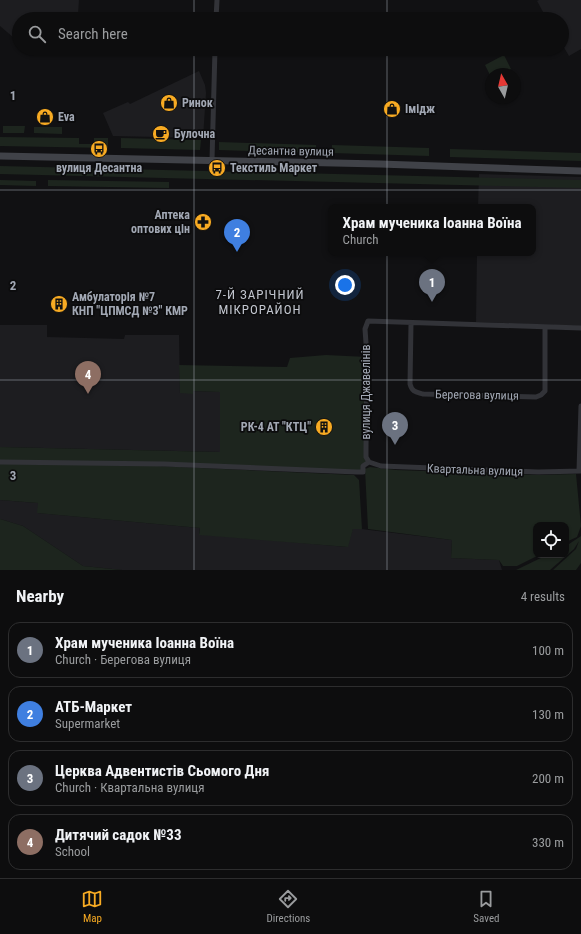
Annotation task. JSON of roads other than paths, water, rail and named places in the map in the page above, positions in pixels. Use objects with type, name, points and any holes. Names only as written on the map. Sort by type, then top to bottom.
[{"type":"main road","name":"Десантна вулиця","points":[[0,156],[212,160],[581,171]]},
{"type":"street","points":[[216,12],[217,0]]},
{"type":"street","points":[[212,160],[215,56]]},
{"type":"street","name":"вулиця Джавелінів","points":[[369,462],[366,458],[367,357],[365,329],[368,321],[411,322]]},
{"type":"street","points":[[411,322],[581,328]]},
{"type":"street","name":"Берегова вулиця","points":[[411,322],[410,384],[412,390],[423,394],[536,397],[541,395],[545,391],[545,327]]},
{"type":"street","points":[[580,471],[581,406]]},
{"type":"street","points":[[0,462],[171,465],[363,472],[363,466],[369,462]]},
{"type":"street","name":"Квартальна вулиця","points":[[369,462],[388,466],[538,472],[580,471]]},
{"type":"place","name":"Ринок","points":[[169,103]]},
{"type":"place","name":"Імідж","points":[[392,109]]},
{"type":"place","name":"Eva","points":[[45,117]]},
{"type":"place","name":"Булочна","points":[[161,134]]},
{"type":"place","name":"вулиця Десантна","points":[[99,149]]},
{"type":"place","name":"Текстиль Маркет","points":[[217,168]]},
{"type":"place","name":"Аптека оптових цін","points":[[203,222]]},
{"type":"place","name":"АТБ-Маркет","points":[[237,252]]},
{"type":"place","name":"Храм мученика Іоанна Воїна","points":[[432,302]]},
{"type":"place","name":"Амбулаторія №7 КНП \"ЦПМСД №3\" КМР","points":[[59,304]]},
{"type":"place","name":"Дитячий садок №33","points":[[88,394]]},
{"type":"place","name":"РК-4 АТ \"КТЦ\"","points":[[324,427]]},
{"type":"place","name":"Церква Адвентистів Сьомого Дня","points":[[395,445]]},
{"type":"district","name":"7-Й ЗАРІЧНИЙ МІКРОРАЙОН","points":[[260,302]]}]
